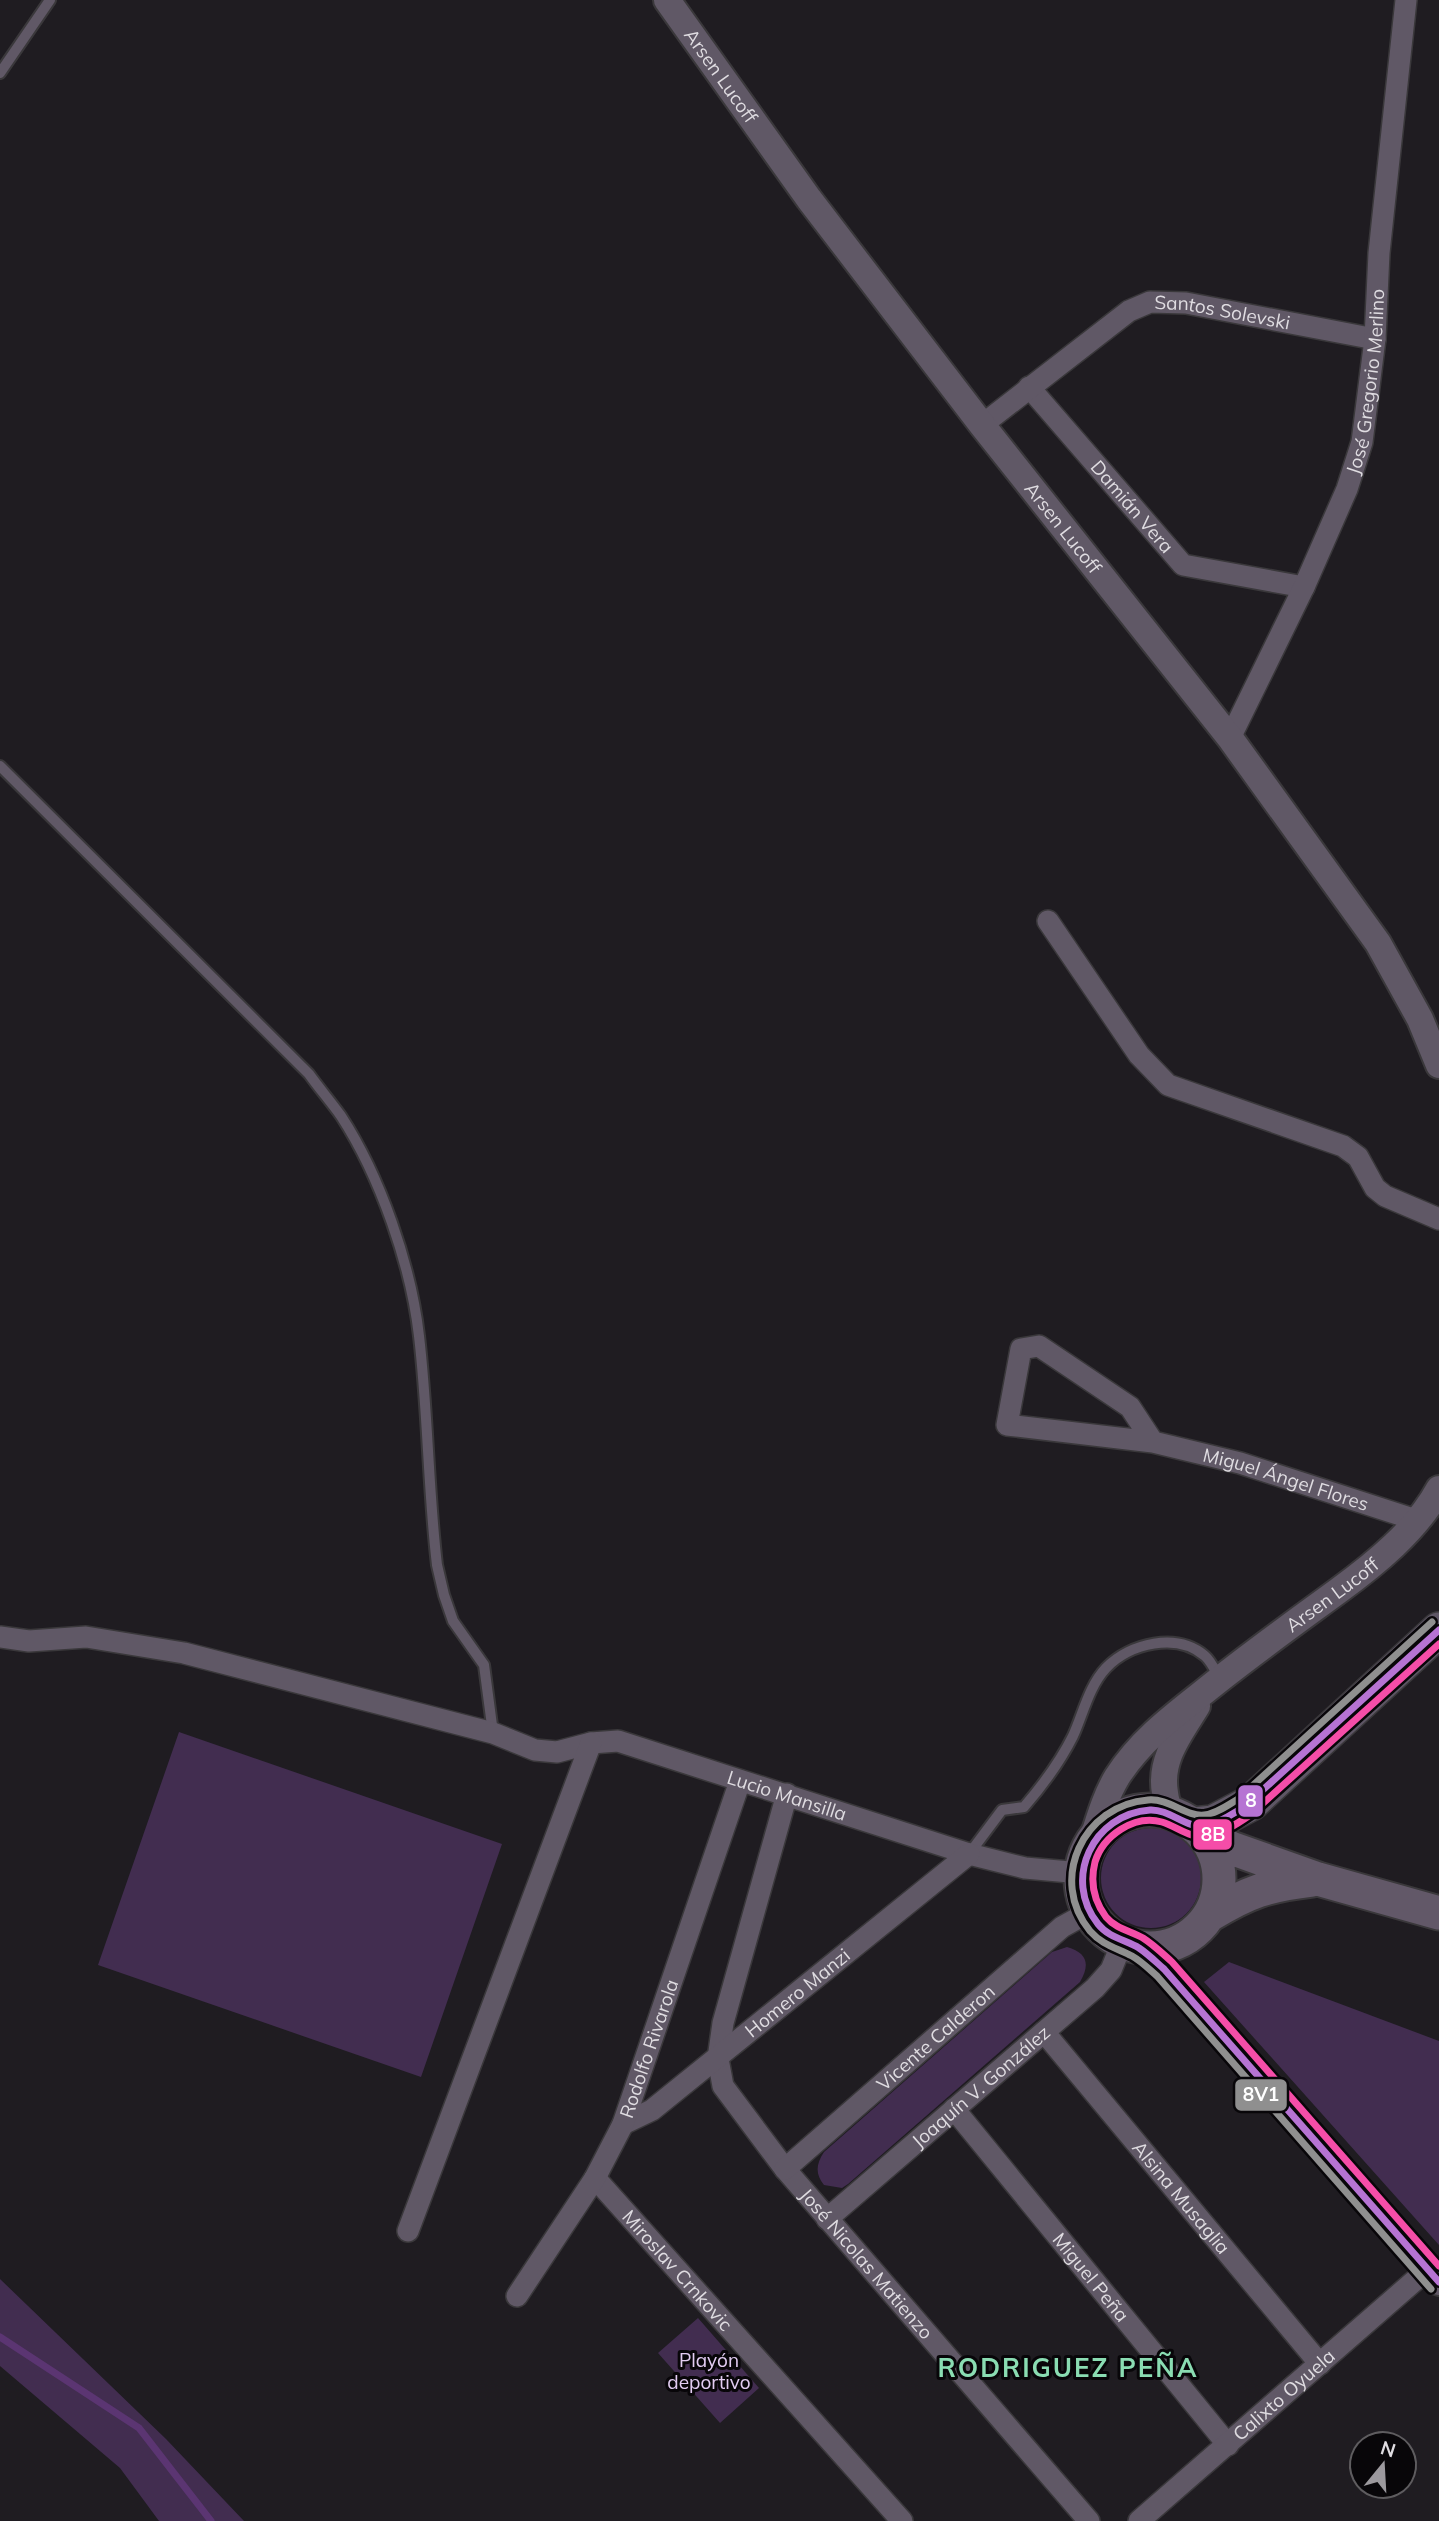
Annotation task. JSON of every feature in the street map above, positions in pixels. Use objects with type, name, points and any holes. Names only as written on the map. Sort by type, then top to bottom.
[{"type":"highway","points":[[1190,1824],[1213,1823],[1251,1803],[1439,1630]]},
{"type":"main road","points":[[1190,1824],[1214,1852],[1220,1873],[1218,1895],[1210,1915],[1196,1931],[1179,1942],[1158,1948],[1130,1945],[1104,1929],[1089,1912],[1081,1886],[1085,1856],[1092,1841],[1108,1824],[1128,1813],[1150,1810],[1190,1824],[1231,1848],[1318,1879],[1439,1913]]},
{"type":"main road","points":[[1210,1915],[1254,1891],[1318,1879]]},
{"type":"street","name":"Arsen Lucoff","points":[[667,0],[809,199],[982,425],[1230,738],[1378,943],[1420,1019],[1439,1065]]},
{"type":"street","name":"José Gregorio Merlino","points":[[1230,738],[1304,587],[1347,489],[1362,442],[1375,339],[1379,253],[1406,0]]},
{"type":"street","name":"Santos Solevski","points":[[982,425],[1129,311],[1150,302],[1186,303],[1375,339]]},
{"type":"street","name":"Damián Vera","points":[[1029,387],[1183,565],[1304,587]]},
{"type":"street","points":[[1048,920],[1139,1055],[1168,1084],[1343,1146],[1358,1157],[1375,1188],[1385,1196],[1439,1219]]},
{"type":"street","name":"Miguel Ángel Flores","points":[[1153,1442],[1130,1407],[1038,1346],[1021,1349],[1007,1425],[1153,1442],[1240,1462],[1416,1520]]},
{"type":"street","name":"Arsen Lucoff","points":[[1092,1841],[1112,1787],[1138,1748],[1163,1724],[1215,1683],[1358,1576],[1393,1545],[1439,1489]]},
{"type":"street","name":"Lucio Mansilla","points":[[0,1637],[29,1641],[86,1637],[184,1653],[493,1733],[535,1750],[557,1752],[592,1743],[618,1741],[969,1854],[1025,1868],[1081,1873]]},
{"type":"street","name":"Arsen Lucoff","points":[[1190,1824],[1169,1809],[1164,1789],[1166,1763],[1170,1748],[1215,1683]]},
{"type":"street","points":[[408,2231],[592,1743]]},
{"type":"street","name":"Rodolfo Rivarola","points":[[517,2296],[595,2178],[623,2124],[740,1781]]},
{"type":"street","points":[[718,2059],[731,1991],[788,1794]]},
{"type":"street","name":"Homero Manzi","points":[[623,2124],[652,2110],[718,2059],[969,1854]]},
{"type":"street","name":"Vicente Calderon","points":[[785,2169],[1062,1927],[1089,1912]]},
{"type":"street","points":[[1130,1945],[1164,1969],[1188,1994],[1434,2275]]},
{"type":"street","name":"Joaquín V. González","points":[[827,2219],[1103,1979],[1130,1945]]},
{"type":"street","name":"Alsina Musaglia","points":[[1044,2032],[1320,2364]]},
{"type":"street","name":"José Nicolas Matienzo","points":[[718,2059],[723,2086],[785,2169],[1089,2521]]},
{"type":"street","name":"Miguel Peña","points":[[954,2109],[1228,2445]]},
{"type":"street","name":"Miroslav Crnkovic","points":[[595,2178],[902,2521]]},
{"type":"street","name":"Calixto Oyuela","points":[[1139,2521],[1320,2364],[1434,2275]]},
{"type":"lane","points":[[0,73],[50,0]]},
{"type":"lane","points":[[0,766],[309,1074],[341,1116],[376,1178],[398,1246],[419,1334],[437,1565],[453,1621],[484,1665],[493,1733]]},
{"type":"lane","points":[[969,1854],[1002,1810],[1024,1807],[1049,1777],[1073,1736],[1090,1694],[1105,1669],[1124,1652],[1144,1645],[1170,1643],[1190,1648],[1206,1657],[1215,1683]]},
{"type":"green space","points":[[179,1732],[502,1844],[421,2077],[98,1965]]},
{"type":"green space","points":[[1151,1828],[1170,1832],[1186,1843],[1197,1859],[1201,1878],[1197,1897],[1186,1913],[1170,1924],[1151,1928],[1132,1924],[1116,1913],[1105,1897],[1101,1878],[1105,1859],[1116,1843],[1132,1832]]},
{"type":"green space","points":[[1067,1947],[1079,1953],[1085,1960],[1085,1970],[1080,1982],[848,2184],[842,2188],[824,2185],[818,2169],[824,2152],[1052,1952]]},
{"type":"green space","points":[[1229,1962],[1439,2041],[1439,2245],[1204,1982]]},
{"type":"green space","points":[[0,2279],[166,2439],[244,2521],[159,2521],[120,2468],[0,2366]]},
{"type":"green space","name":"Playón deportivo","points":[[698,2318],[759,2388],[720,2423],[658,2353]]},
{"type":"waterway","points":[[0,2337],[139,2428],[211,2521]]},
{"type":"transit line","name":"8V1","points":[[1431,2289],[1157,1976],[1135,1958],[1105,1943],[1090,1931],[1078,1911],[1072,1890],[1073,1868],[1079,1848],[1090,1830],[1106,1815],[1125,1805],[1148,1800],[1163,1802],[1197,1815],[1208,1814],[1238,1799],[1432,1622]]},
{"type":"transit line","name":"8","points":[[1439,1630],[1244,1807],[1221,1821],[1206,1826],[1192,1825],[1164,1812],[1150,1810],[1130,1814],[1113,1823],[1099,1836],[1089,1852],[1084,1869],[1083,1888],[1088,1906],[1102,1929],[1139,1948],[1164,1969],[1439,2282]]},
{"type":"transit line","name":"8B","points":[[1439,1644],[1250,1815],[1230,1828],[1207,1836],[1190,1834],[1151,1820],[1131,1824],[1112,1836],[1099,1852],[1093,1877],[1096,1898],[1106,1917],[1147,1941],[1172,1962],[1439,2266]]},
{"type":"district","name":"RODRIGUEZ PEÑA","points":[[1068,2368]]}]
